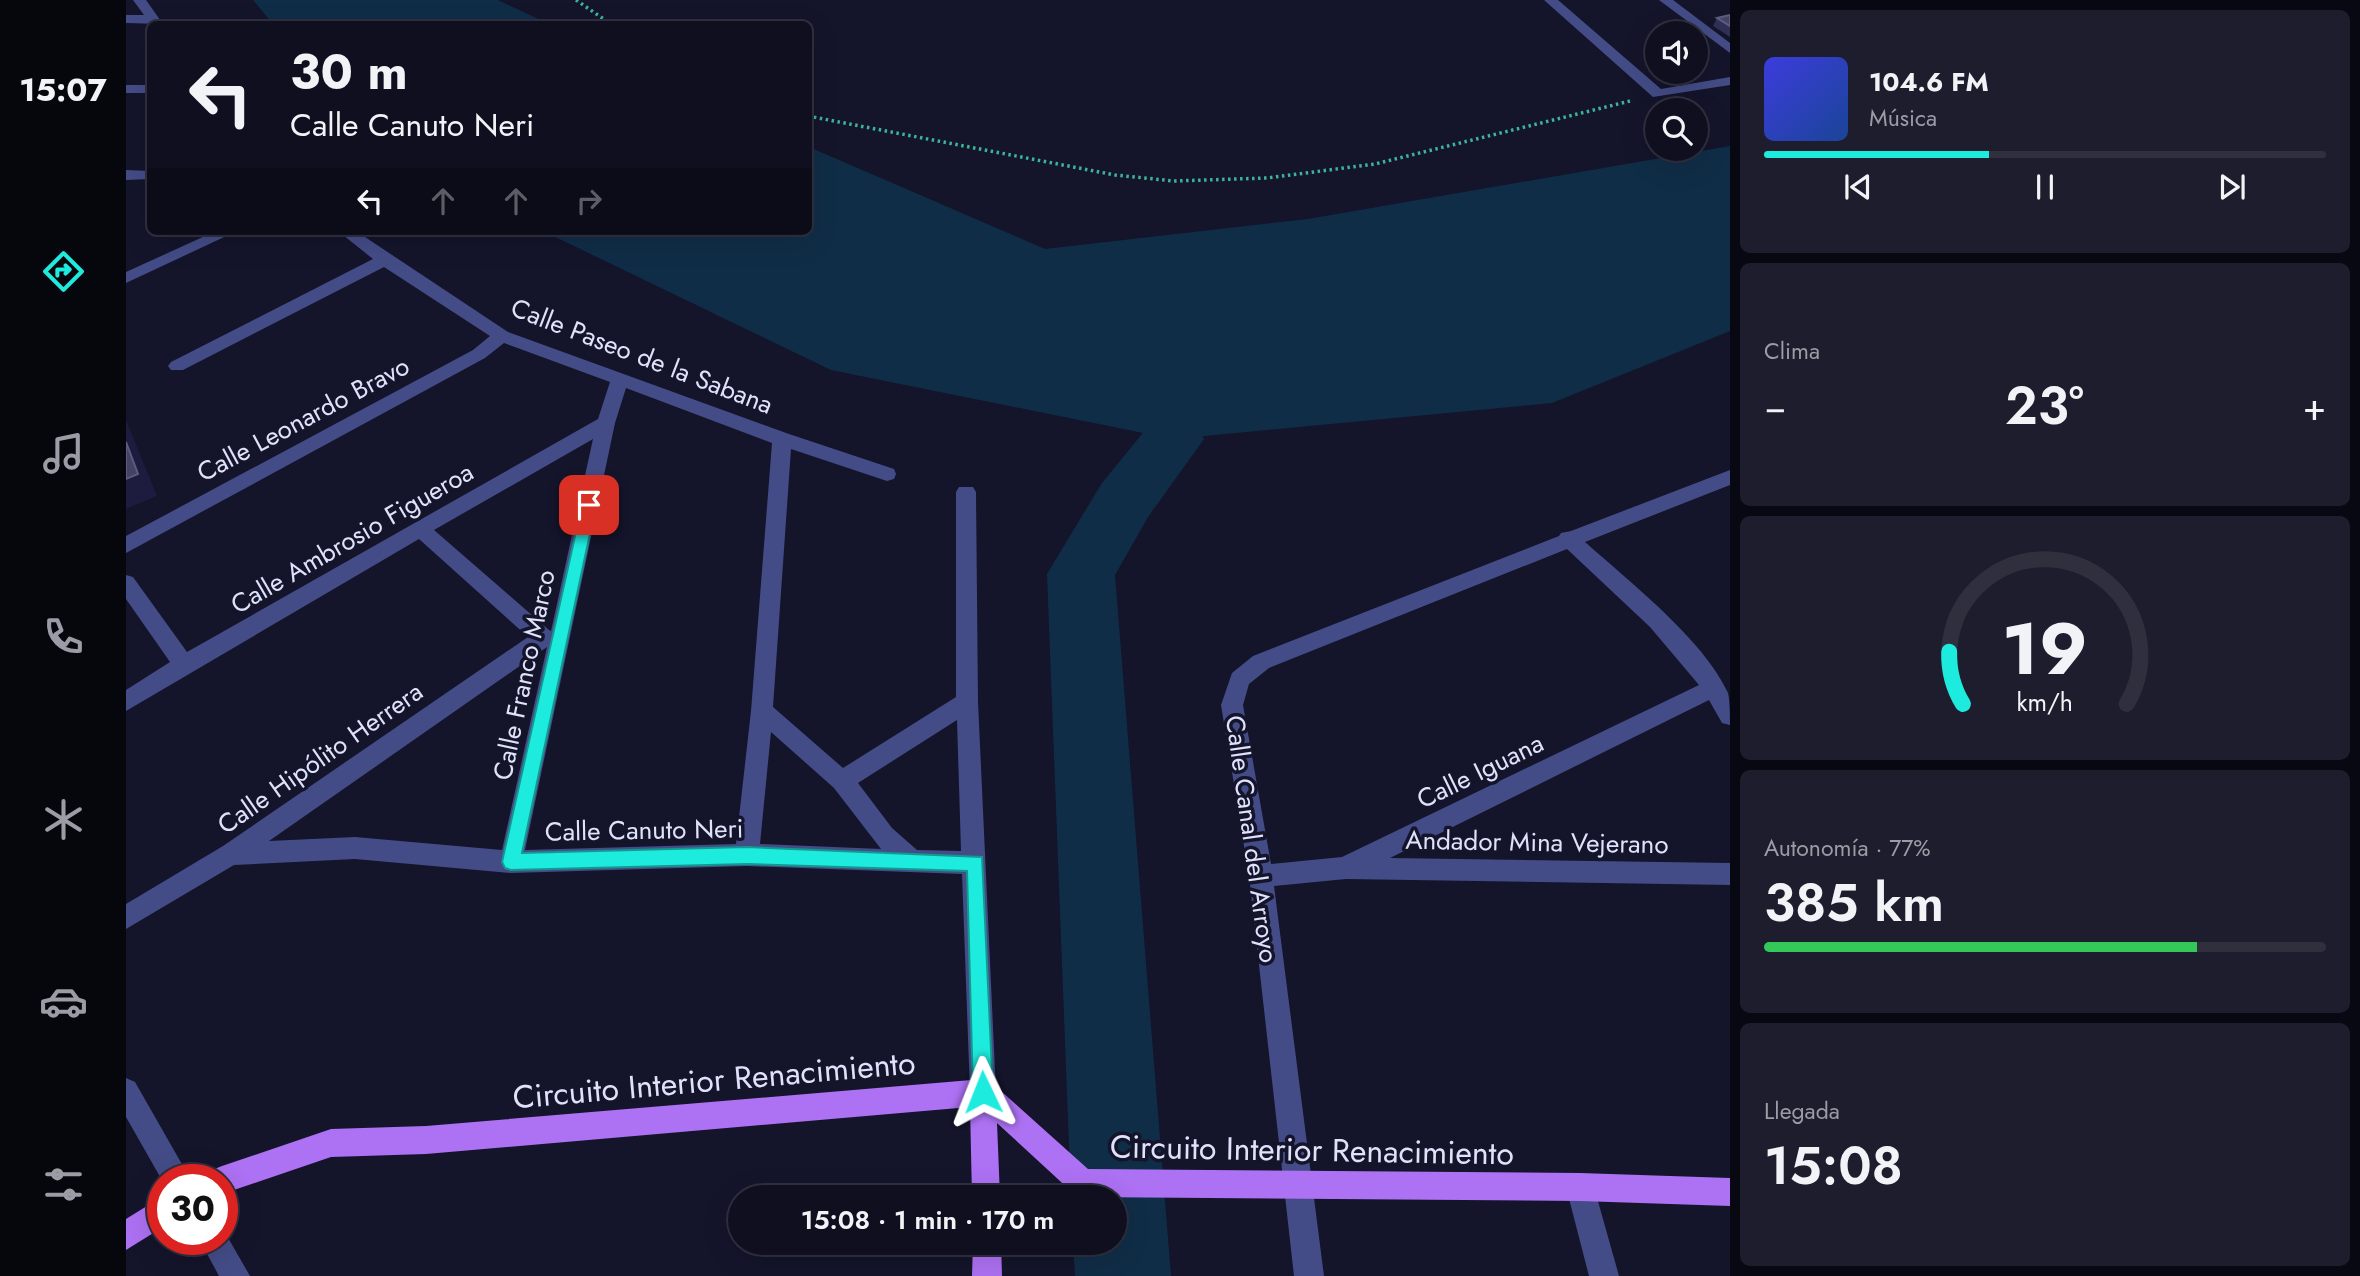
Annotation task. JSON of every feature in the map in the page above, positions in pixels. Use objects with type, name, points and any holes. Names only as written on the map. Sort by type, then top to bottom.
[{"type":"main road","name":"Circuito Interior Renacimiento","points":[[238,1175],[331,1143],[440,1139],[983,1092],[1083,1183],[1580,1187],[1730,1192]]},
{"type":"main road","points":[[983,1092],[986,1185]]},
{"type":"main road","points":[[126,1237],[147,1222]]},
{"type":"main road","points":[[987,1255],[988,1276]]},
{"type":"street","points":[[139,0],[154,21]]},
{"type":"street","points":[[1550,0],[1658,94],[1730,81]]},
{"type":"street","points":[[1665,0],[1730,49]]},
{"type":"street","points":[[126,19],[147,21]]},
{"type":"street","points":[[126,89],[147,89]]},
{"type":"street","points":[[128,176],[147,175]]},
{"type":"street","points":[[126,278],[220,235]]},
{"type":"street","name":"Calle Paseo de la Sabana","points":[[351,235],[502,336],[782,439],[762,711],[747,855]]},
{"type":"street","points":[[177,366],[385,260]]},
{"type":"street","name":"Calle Leonardo Bravo","points":[[126,545],[478,354],[502,336]]},
{"type":"street","name":"Calle Franco Marco","points":[[511,862],[552,639],[606,423],[620,378]]},
{"type":"street","name":"Calle Ambrosio Figueroa","points":[[126,702],[184,664],[606,423]]},
{"type":"street","points":[[782,439],[887,474]]},
{"type":"street","name":"Calle Canal del Arroyo","points":[[1310,1276],[1296,1184],[1261,876],[1232,705],[1240,679],[1261,662],[1568,538],[1727,481]]},
{"type":"street","points":[[965,492],[967,702],[976,863],[983,1092]]},
{"type":"street","points":[[419,528],[552,639]]},
{"type":"street","points":[[1568,538],[1671,633],[1715,687],[1730,716]]},
{"type":"street","points":[[126,583],[184,664]]},
{"type":"street","name":"Calle Hipólito Herrera","points":[[126,918],[231,854],[552,639]]},
{"type":"street","name":"Calle Iguana","points":[[1261,876],[1344,868],[1715,687]]},
{"type":"street","points":[[842,781],[967,702]]},
{"type":"street","points":[[762,711],[842,781],[884,836],[912,862]]},
{"type":"street","name":"Calle Canuto Neri","points":[[231,854],[355,848],[511,862],[747,855],[976,863]]},
{"type":"street","name":"Andador Mina Vejerano","points":[[1344,868],[1730,874]]},
{"type":"street","points":[[126,1091],[168,1164]]},
{"type":"street","points":[[1580,1187],[1604,1276]]},
{"type":"street","points":[[223,1255],[235,1276]]},
{"type":"path","points":[[576,0],[607,21]]},
{"type":"path","points":[[812,117],[1115,175],[1174,181],[1267,178],[1376,164],[1658,94]]},
{"type":"water","points":[[253,0],[498,0],[543,21],[270,21]]},
{"type":"water","points":[[1730,146],[1730,331],[1552,403],[1173,439],[831,370],[551,235],[812,235],[812,148],[1045,249],[1308,219],[1645,161],[1708,161],[1708,150]]},
{"type":"building","points":[[1730,15],[1730,26],[1717,18]]},
{"type":"building","points":[[126,442],[138,474],[126,479]]},
{"type":"waterway","points":[[1123,1276],[1081,574],[1125,500],[1173,439]]},
{"type":"route","points":[[589,505],[511,862],[747,855],[976,863],[983,1092]]}]
